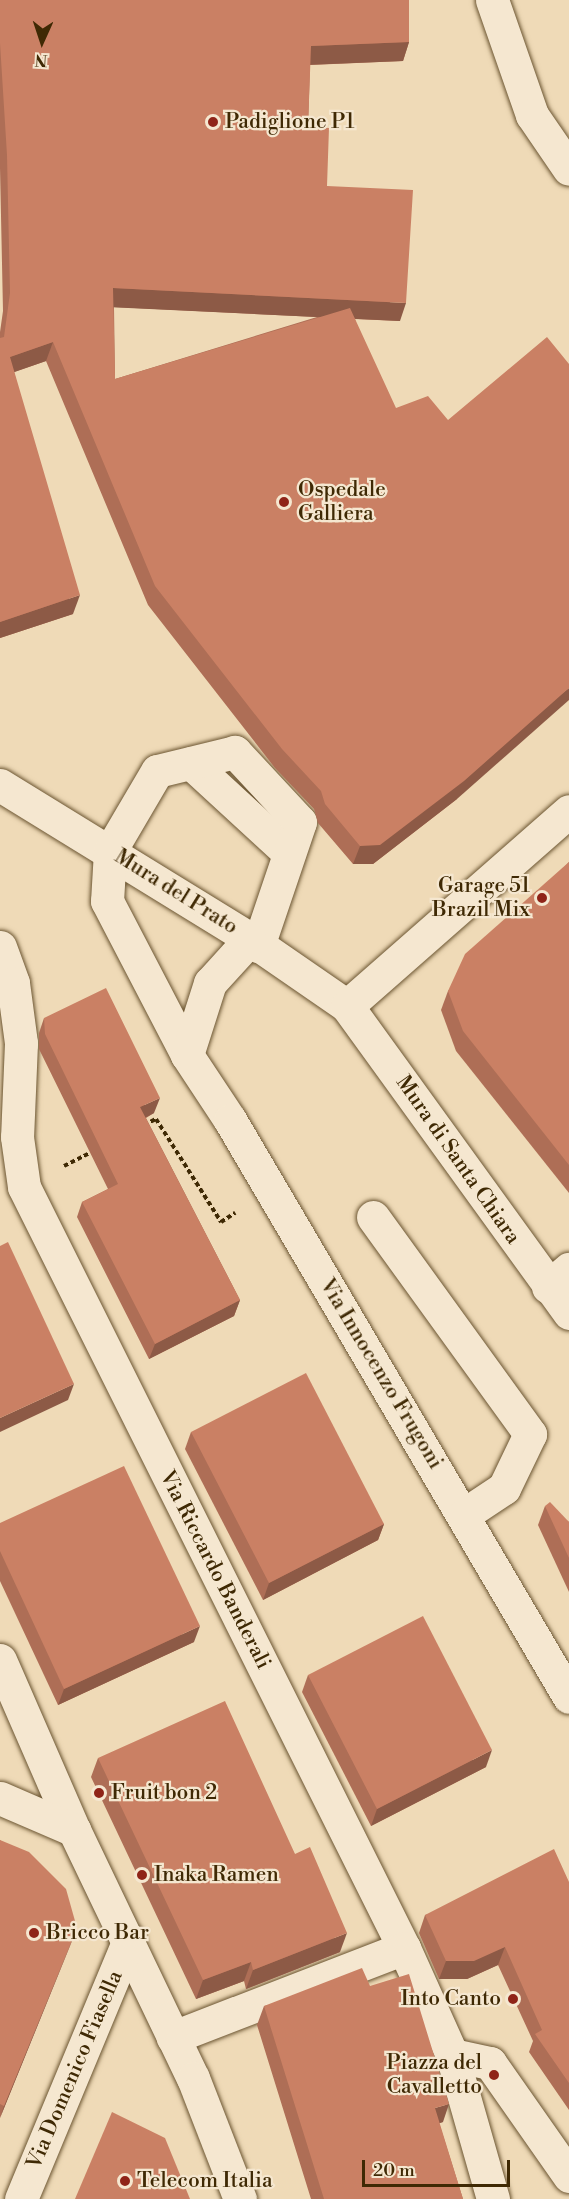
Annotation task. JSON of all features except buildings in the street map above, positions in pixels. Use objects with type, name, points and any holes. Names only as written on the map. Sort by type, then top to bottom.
[{"type":"street","points":[[492,0],[532,115],[569,169]]},
{"type":"street","points":[[110,851],[158,771],[236,752],[300,822],[254,943],[210,983],[187,1055]]},
{"type":"street","name":"Mura del Prato","points":[[0,785],[110,851],[254,943],[347,1006]]},
{"type":"street","points":[[347,1006],[569,811]]},
{"type":"street","name":"Via Innocenzo Frugoni","points":[[110,851],[107,901],[187,1055],[230,1120],[465,1514],[569,1697]]},
{"type":"street","name":"Via Riccardo Banderali","points":[[0,947],[13,983],[21,1043],[18,1137],[24,1187],[404,1948]]},
{"type":"street","name":"Mura di Santa Chiara","points":[[347,1006],[558,1278],[569,1313]]},
{"type":"street","points":[[373,1217],[530,1434],[504,1488],[465,1514]]},
{"type":"street","points":[[0,1714],[4,1669]]},
{"type":"street","points":[[4,1669],[74,1830],[173,2037],[240,2199]]},
{"type":"street","points":[[0,1798],[74,1830]]},
{"type":"street","name":"Via Domenico Fiasella","points":[[21,2199],[129,1941]]},
{"type":"street","points":[[173,2037],[404,1948],[452,2055],[493,2199]]},
{"type":"street","points":[[452,2055],[490,2063],[569,2176]]},
{"type":"path","points":[[136,1130],[156,1119],[221,1222],[239,1211]]},
{"type":"path","points":[[24,1187],[95,1151]]},
{"type":"place","name":"Padiglione P1","points":[[213,122]]},
{"type":"place","name":"Ospedale Galliera","points":[[284,502]]},
{"type":"place","name":"Garage 51 Brazil Mix","points":[[542,898]]},
{"type":"place","name":"Fruit bon 2","points":[[99,1793]]},
{"type":"place","name":"Inaka Ramen","points":[[142,1875]]},
{"type":"place","name":"Bricco Bar","points":[[34,1933]]},
{"type":"place","name":"Into Canto","points":[[513,1999]]},
{"type":"place","name":"Piazza del Cavalletto","points":[[494,2075]]},
{"type":"place","name":"Telecom Italia","points":[[125,2181]]}]
